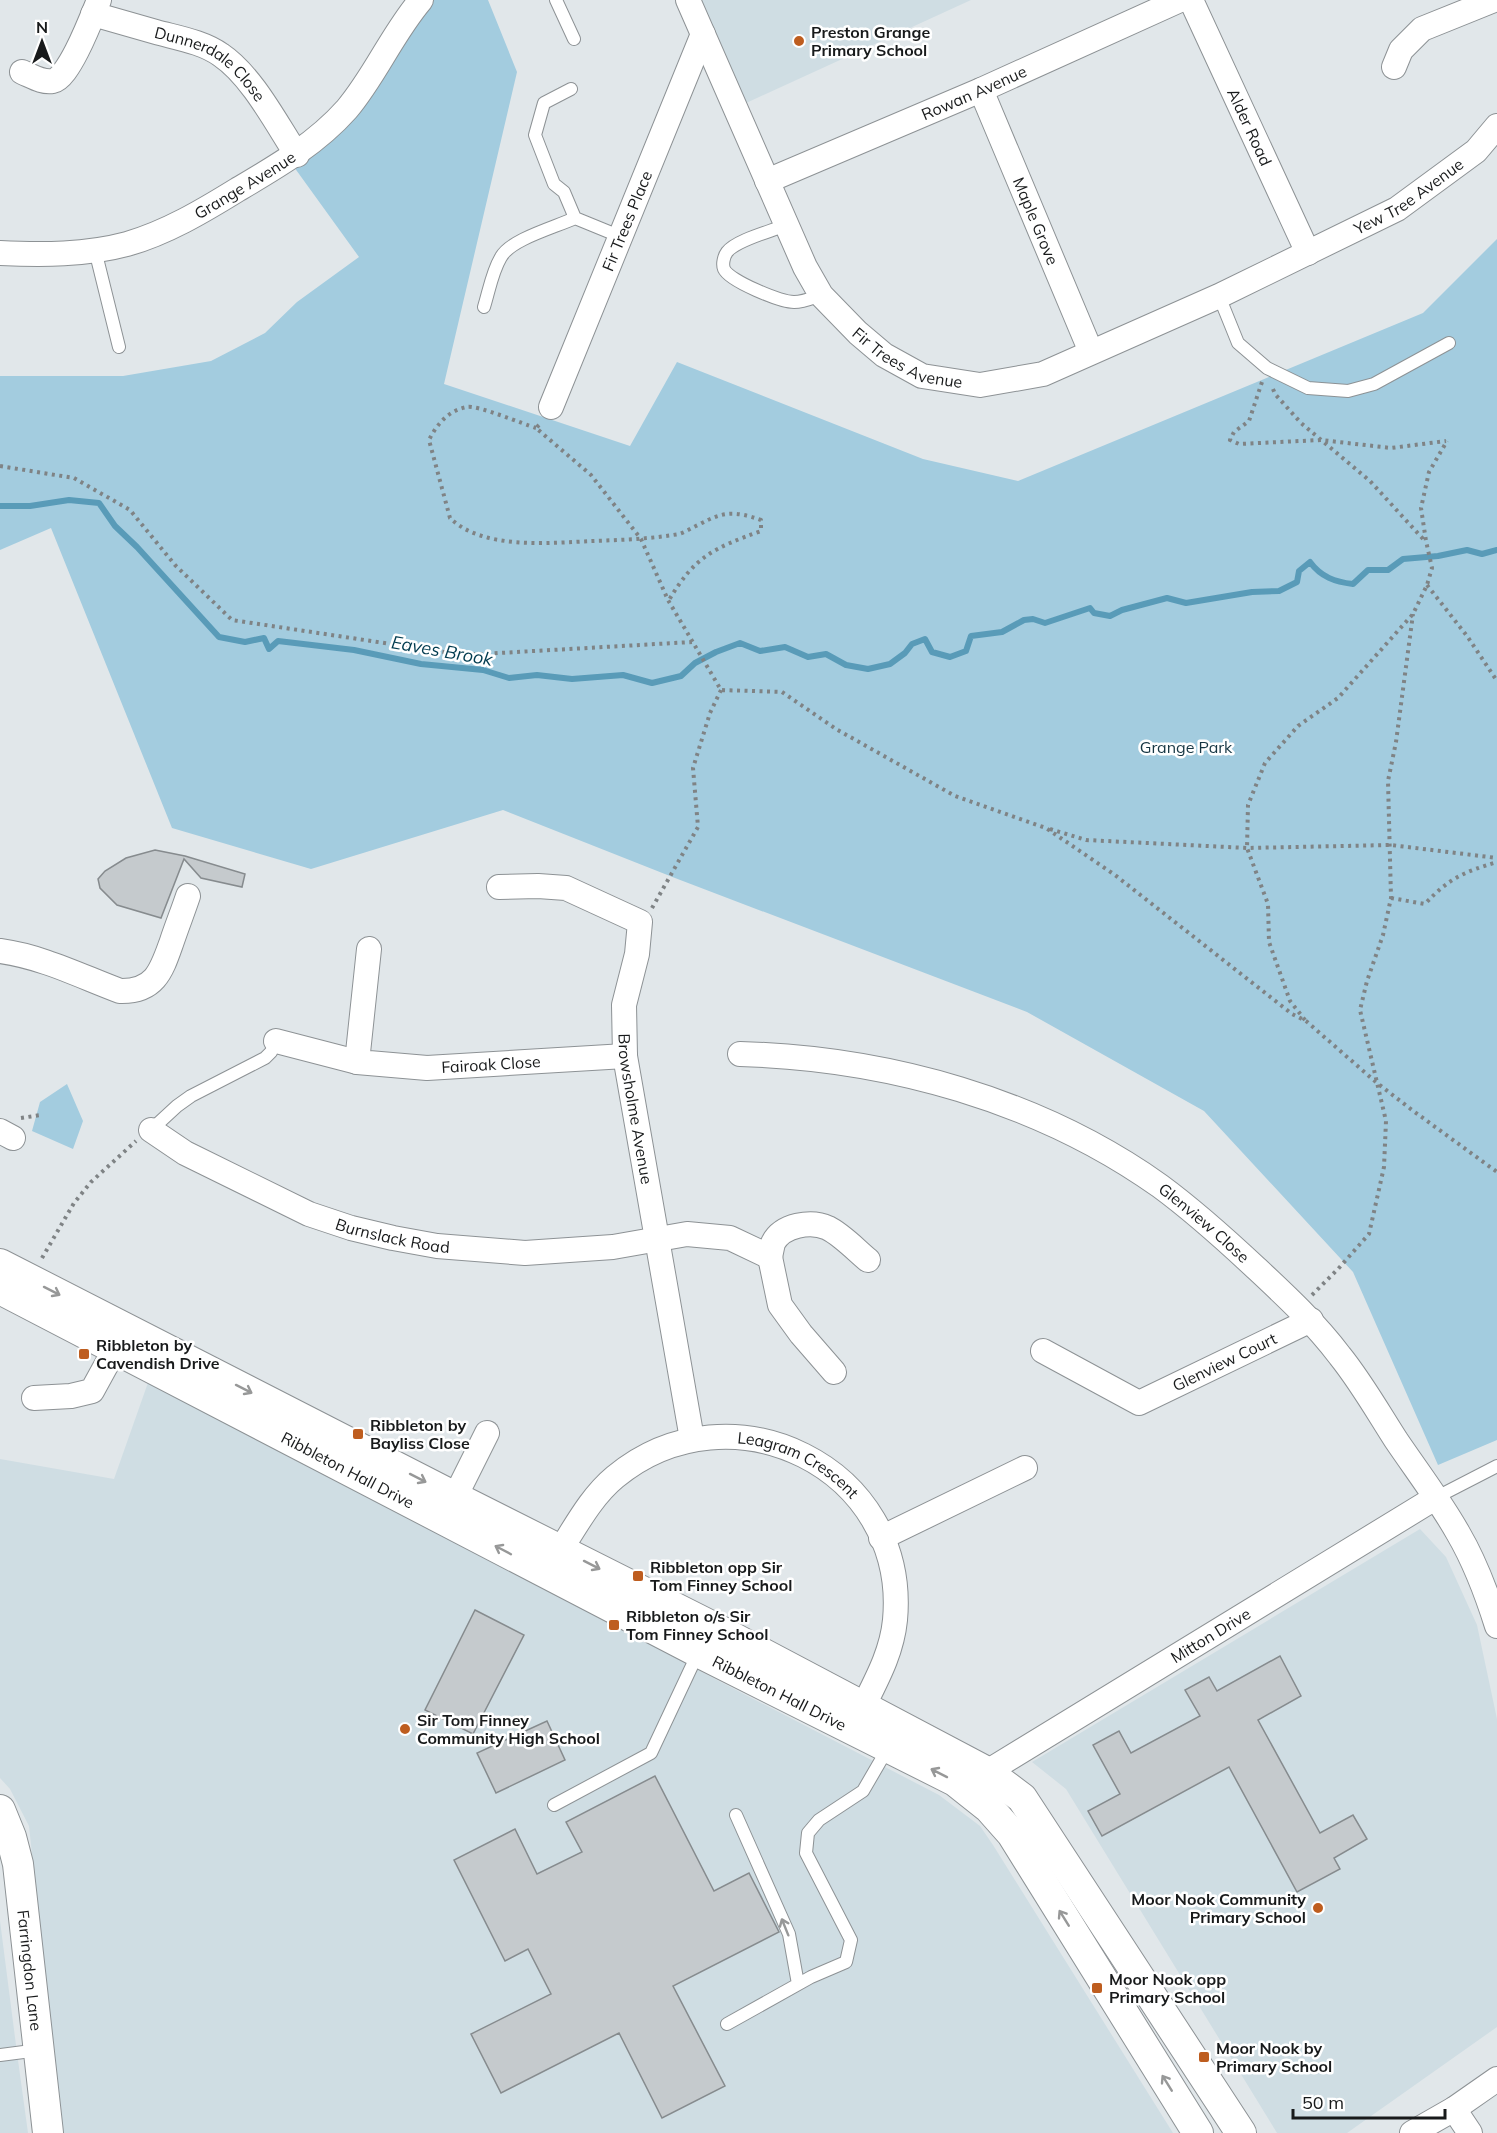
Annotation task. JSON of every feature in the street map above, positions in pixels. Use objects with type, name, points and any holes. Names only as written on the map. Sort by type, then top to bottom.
[{"type":"street","name":"Grange Avenue","points":[[0,253],[40,254],[95,250],[128,244],[172,226],[212,205],[297,155],[346,110],[407,16],[421,0]]},
{"type":"street","name":"Fir Trees Avenue","points":[[688,0],[786,225],[821,295],[884,356],[922,376],[980,385],[1043,374],[1219,296],[1308,253]]},
{"type":"street","name":"Rowan Avenue","points":[[767,181],[981,90],[1180,0]]},
{"type":"street","name":"Alder Road","points":[[1191,0],[1308,253]]},
{"type":"street","points":[[1394,67],[1401,50],[1422,29],[1494,0]]},
{"type":"street","name":"Dunnerdale Close","points":[[22,72],[42,81],[61,79],[69,67],[96,7],[208,47],[221,55],[234,65],[253,88],[297,155]]},
{"type":"street","name":"Fir Trees Place","points":[[551,407],[703,34]]},
{"type":"street","name":"Maple Grove","points":[[981,90],[1091,352]]},
{"type":"street","name":"Yew Tree Avenue","points":[[1308,253],[1397,209],[1476,151],[1497,126]]},
{"type":"street","points":[[499,887],[566,888],[640,922]]},
{"type":"street","points":[[0,951],[27,956],[59,966],[120,991],[141,989],[162,970],[188,896]]},
{"type":"street","name":"Browsholme Avenue","points":[[640,922],[637,954],[624,1005],[625,1056],[692,1439]]},
{"type":"street","points":[[357,1062],[369,949]]},
{"type":"street","name":"Fairoak Close","points":[[276,1041],[357,1062],[427,1068],[625,1056]]},
{"type":"street","name":"Glenview Close","points":[[740,1054],[824,1059],[876,1068],[975,1095],[1054,1125],[1128,1165],[1180,1202],[1216,1230],[1305,1314],[1341,1356],[1458,1533],[1487,1594],[1497,1626]]},
{"type":"street","name":"Burnslack Road","points":[[151,1130],[185,1153],[309,1214],[351,1228],[393,1238],[437,1246],[525,1253],[613,1247],[687,1234],[730,1238],[770,1257]]},
{"type":"street","points":[[834,1372],[801,1334],[780,1305],[770,1257],[774,1242],[781,1234],[799,1225],[819,1225],[835,1233],[868,1260]]},
{"type":"street","name":"Ribbleton Hall Drive","points":[[0,1264],[29,1279],[155,1356],[555,1562],[711,1626],[859,1717],[980,1783],[1022,1798],[1241,2133]]},
{"type":"street","name":"Ribbleton Hall Drive","points":[[0,1289],[113,1347],[155,1356],[455,1497],[698,1652],[859,1717],[888,1748],[955,1781],[980,1783]]},
{"type":"street","name":"Glenview Court","points":[[1043,1351],[1139,1403],[1305,1314]]},
{"type":"street","points":[[34,1398],[71,1396],[92,1391],[109,1360],[113,1347]]},
{"type":"street","points":[[455,1497],[487,1433]]},
{"type":"street","name":"Leagram Crescent","points":[[555,1562],[585,1511],[614,1478],[650,1454],[692,1439],[732,1436],[752,1438],[782,1446],[810,1458],[828,1470],[859,1501],[881,1538],[893,1578],[895,1620],[886,1661],[859,1717]]},
{"type":"street","points":[[881,1538],[1025,1468]]},
{"type":"street","name":"Mitton Drive","points":[[980,1783],[1435,1498]]},
{"type":"street","points":[[698,1652],[711,1626]]},
{"type":"street","name":"Ribbleton Hall Drive","points":[[980,1783],[989,1808],[1012,1834],[1198,2133]]},
{"type":"street","name":"Farringdon Lane","points":[[0,1810],[11,1837],[18,1864],[48,2133]]},
{"type":"street","points":[[1412,2133],[1454,2109],[1497,2079]]},
{"type":"street","points":[[1454,2109],[1470,2133]]},
{"type":"lane","points":[[556,0],[574,39]]},
{"type":"lane","points":[[571,89],[544,103],[535,135],[554,184],[564,192],[575,218],[619,236]]},
{"type":"lane","points":[[484,307],[496,266],[502,255],[521,241],[575,218]]},
{"type":"lane","points":[[786,225],[734,245],[726,252],[723,269],[729,276],[777,299],[800,302],[821,295]]},
{"type":"lane","points":[[95,250],[119,347]]},
{"type":"lane","points":[[1219,296],[1238,343],[1267,368],[1308,388],[1348,391],[1374,384],[1449,343]]},
{"type":"lane","points":[[151,1130],[191,1096],[265,1058],[276,1041]]},
{"type":"lane","points":[[1435,1498],[1497,1466]]},
{"type":"lane","points":[[554,1805],[651,1753],[698,1652]]},
{"type":"lane","points":[[727,2024],[798,1984],[846,1962],[851,1940],[806,1853],[808,1833],[819,1820],[863,1791],[888,1748]]},
{"type":"lane","points":[[736,1815],[789,1934],[798,1984]]},
{"type":"lane","points":[[0,2055],[39,2050]]},
{"type":"path","points":[[1267,368],[1249,421],[1234,432],[1230,440],[1239,444],[1321,440],[1391,448],[1447,441],[1429,472],[1421,508],[1432,568],[1427,585],[1413,614],[1338,698],[1298,726],[1265,763],[1248,805],[1247,848],[1268,904],[1269,942],[1290,1001],[1306,1021],[1377,1083],[1497,1172]]},
{"type":"path","points":[[1267,368],[1275,394],[1301,423],[1370,482],[1426,541]]},
{"type":"path","points":[[668,600],[695,564],[724,544],[761,531],[761,520],[739,513],[717,514],[682,533],[641,539],[536,543],[513,542],[475,532],[459,526],[450,518],[429,440],[435,426],[451,412],[470,406],[536,428],[591,475],[641,539],[668,600],[721,690]]},
{"type":"path","points":[[536,428],[551,407]]},
{"type":"path","points":[[0,466],[74,478],[130,510],[175,565],[232,620],[464,655],[692,642]]},
{"type":"path","points":[[1427,585],[1467,636],[1497,681]]},
{"type":"path","points":[[1305,1314],[1338,1269],[1369,1234],[1384,1167],[1386,1121],[1360,1010],[1367,981],[1383,935],[1391,898],[1388,781],[1396,742],[1413,614]]},
{"type":"path","points":[[721,690],[782,692],[836,729],[955,796],[1086,840],[1247,848],[1391,845],[1497,860]]},
{"type":"path","points":[[640,922],[656,902],[698,827],[693,768],[710,713],[721,690]]},
{"type":"path","points":[[1046,828],[1115,875],[1292,1014],[1306,1021]]},
{"type":"path","points":[[1391,898],[1425,904],[1436,892],[1463,872],[1497,860]]},
{"type":"path","points":[[29,1279],[74,1203],[91,1182],[151,1130]]},
{"type":"shaded area","name":"Preston Grange Primary School","points":[[699,0],[971,0],[744,104]]},
{"type":"shaded area","name":"Sir Tom Finney Community High School","points":[[150,1377],[715,1679],[939,1795],[980,1826],[1173,2133],[62,2133],[29,1826],[10,1789],[0,1778],[0,1459],[114,1479]]},
{"type":"shaded area","name":"Moor Nook Community Primary School","points":[[1420,1529],[1446,1557],[1477,1625],[1497,1719],[1497,2027],[1347,2133],[1277,2133],[1066,1789],[1032,1762]]},
{"type":"shaded area","points":[[0,1921],[17,2053],[28,2133],[0,2133]]},
{"type":"green space","name":"Grange Park","points":[[426,0],[488,0],[517,72],[444,384],[630,446],[677,362],[923,459],[1018,481],[1423,313],[1497,239],[1497,1440],[1438,1465],[1353,1272],[1204,1111],[1027,1012],[503,810],[311,869],[172,828],[51,528],[0,550],[0,376],[123,376],[211,361],[265,333],[297,302],[359,257],[294,167]]},
{"type":"green space","points":[[67,1084],[83,1121],[73,1149],[32,1131],[40,1102]]},
{"type":"building","points":[[155,850],[185,856],[245,874],[242,887],[201,878],[184,859],[161,918],[117,905],[100,888],[98,879],[105,871],[126,858]]},
{"type":"building","points":[[475,1610],[524,1635],[473,1734],[425,1710]]},
{"type":"building","points":[[1280,1656],[1301,1696],[1258,1720],[1320,1833],[1353,1815],[1367,1839],[1334,1858],[1340,1869],[1297,1892],[1229,1767],[1102,1836],[1088,1811],[1120,1794],[1093,1745],[1119,1731],[1131,1753],[1200,1716],[1185,1690],[1209,1677],[1217,1691]]},
{"type":"building","points":[[547,1721],[565,1760],[496,1793],[477,1753]]},
{"type":"building","points":[[655,1776],[714,1891],[749,1873],[779,1932],[673,1986],[725,2086],[662,2118],[619,2033],[501,2093],[471,2034],[551,1994],[528,1949],[505,1961],[454,1860],[515,1829],[537,1874],[582,1852],[566,1822]]},
{"type":"waterway","name":"Eaves Brook","points":[[0,506],[30,506],[69,500],[99,503],[115,526],[219,637],[245,642],[264,638],[269,649],[278,641],[354,650],[421,664],[483,670],[509,678],[537,675],[572,679],[623,675],[652,683],[681,676],[695,663],[740,643],[760,651],[785,647],[808,657],[826,654],[846,665],[868,669],[890,664],[905,653],[912,644],[925,639],[932,652],[950,657],[966,651],[971,636],[1002,632],[1024,620],[1033,619],[1045,623],[1090,608],[1094,613],[1110,616],[1122,610],[1167,598],[1186,603],[1252,592],[1279,591],[1297,582],[1299,571],[1310,562],[1329,578],[1353,584],[1368,570],[1388,570],[1403,559],[1438,556],[1467,550],[1482,554],[1497,550]]},
{"type":"place","name":"Preston Grange Primary School","points":[[799,41]]},
{"type":"place","name":"Ribbleton by Cavendish Drive","points":[[84,1354]]},
{"type":"place","name":"Ribbleton by Bayliss Close","points":[[358,1434]]},
{"type":"place","name":"Ribbleton opp Sir Tom Finney School","points":[[638,1576]]},
{"type":"place","name":"Ribbleton o/s Sir Tom Finney School","points":[[614,1625]]},
{"type":"place","name":"Sir Tom Finney Community High School","points":[[405,1729]]},
{"type":"place","name":"Moor Nook Community Primary School","points":[[1318,1908]]},
{"type":"place","name":"Moor Nook opp Primary School","points":[[1097,1988]]},
{"type":"place","name":"Moor Nook by Primary School","points":[[1204,2057]]}]
